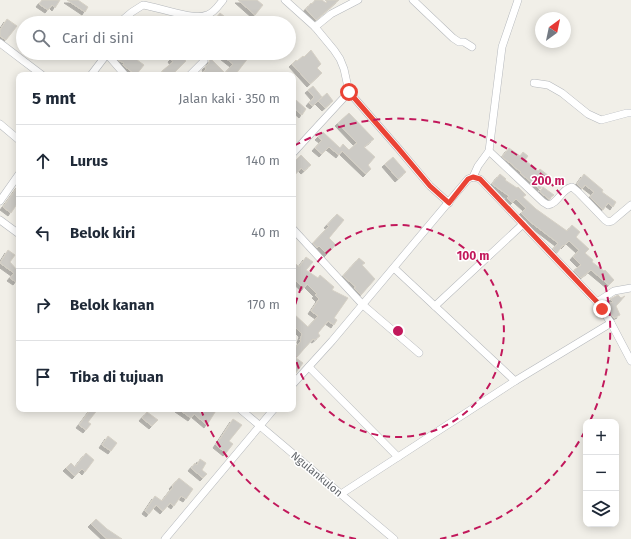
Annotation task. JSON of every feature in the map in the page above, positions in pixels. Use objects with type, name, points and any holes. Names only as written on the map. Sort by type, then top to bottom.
[{"type":"street","points":[[127,16],[143,5],[188,16],[206,16],[214,11],[223,0]]},
{"type":"street","points":[[285,0],[315,27],[340,59],[344,69],[349,92],[430,186],[449,203]]},
{"type":"street","points":[[315,27],[331,14],[358,0]]},
{"type":"street","points":[[413,0],[453,38],[472,47]]},
{"type":"street","points":[[296,381],[363,305],[468,179],[473,177],[488,151],[502,47],[518,0]]},
{"type":"street","points":[[0,44],[16,56]]},
{"type":"street","points":[[22,60],[38,72]]},
{"type":"street","points":[[93,72],[102,60]]},
{"type":"street","points":[[112,60],[122,72]]},
{"type":"street","points":[[193,72],[204,61]]},
{"type":"street","points":[[534,83],[548,85],[562,93],[588,114],[601,120],[627,113],[631,114]]},
{"type":"street","points":[[296,150],[349,92]]},
{"type":"street","points":[[0,124],[16,137]]},
{"type":"street","points":[[488,151],[548,205],[552,205],[565,190],[572,187],[608,222],[612,221],[631,205]]},
{"type":"street","points":[[473,177],[480,179],[597,302],[611,323],[631,361]]},
{"type":"street","points":[[0,201],[16,178]]},
{"type":"street","points":[[0,220],[16,232]]},
{"type":"street","points":[[435,306],[523,224]]},
{"type":"street","points":[[296,232],[363,305],[419,353]]},
{"type":"street","points":[[394,268],[515,382]]},
{"type":"street","points":[[597,302],[614,291],[631,288]]},
{"type":"street","points":[[341,494],[515,382],[611,323]]},
{"type":"street","points":[[309,367],[398,457]]},
{"type":"street","name":"Ngulankulon","points":[[244,412],[394,539]]},
{"type":"street","points":[[165,539],[271,412]]},
{"type":"building","points":[[42,0],[60,0],[55,8],[52,5],[48,10],[39,4]]},
{"type":"building","points":[[67,0],[78,0],[88,7],[85,12]]},
{"type":"building","points":[[238,0],[257,0],[263,5],[255,15]]},
{"type":"building","points":[[315,0],[322,0],[326,3],[327,2],[325,0],[339,0],[316,20],[306,9]]},
{"type":"building","points":[[7,19],[16,25],[6,40],[0,36],[0,30]]},
{"type":"building","points":[[311,50],[321,64],[317,68],[322,73],[310,84],[292,64],[296,60],[297,61],[303,56],[304,57]]},
{"type":"building","points":[[118,60],[137,60],[144,65],[138,72],[132,72],[123,65],[124,63]]},
{"type":"building","points":[[172,60],[186,61],[175,72],[163,72],[162,71],[173,62]]},
{"type":"building","points":[[210,60],[212,60],[224,72],[204,72]]},
{"type":"building","points":[[228,60],[247,60],[237,72],[226,72],[233,64]]},
{"type":"building","points":[[313,86],[322,97],[313,106],[309,103],[314,97],[308,90]]},
{"type":"building","points":[[327,93],[333,101],[325,108],[318,101]]},
{"type":"building","points":[[296,100],[306,109],[302,115],[296,110]]},
{"type":"building","points":[[349,113],[374,139],[364,147],[375,157],[368,165],[371,169],[366,174],[342,151],[339,155],[329,147],[322,154],[315,148],[322,140],[318,137],[323,132],[340,148],[343,144],[349,150],[357,143],[338,123]]},
{"type":"building","points":[[509,148],[520,156],[523,152],[528,156],[525,160],[538,171],[540,169],[549,176],[540,189],[502,157]]},
{"type":"building","points":[[301,155],[311,165],[304,171],[301,168],[296,174],[296,160]]},
{"type":"building","points":[[393,157],[406,172],[398,179],[385,164]]},
{"type":"building","points":[[500,174],[506,179],[505,180],[517,188],[518,187],[526,195],[523,197],[536,209],[567,231],[572,225],[580,232],[576,237],[589,249],[585,253],[593,260],[592,262],[604,271],[605,270],[614,280],[609,285],[591,270],[581,278],[574,270],[581,265],[573,257],[579,250],[569,241],[564,246],[563,245],[557,253],[553,249],[558,243],[521,213],[526,208],[516,199],[512,203],[507,198],[509,196],[492,184]]},
{"type":"building","points":[[584,174],[603,190],[602,192],[616,202],[613,207],[608,203],[603,210],[590,197],[594,192],[585,185],[582,189],[577,184]]},
{"type":"building","points":[[543,187],[554,195],[549,199],[540,192]]},
{"type":"building","points":[[16,189],[16,206],[11,213],[3,207]]},
{"type":"building","points":[[337,214],[344,220],[329,238],[336,245],[327,254],[319,246],[317,248],[313,243],[329,226],[327,225]]},
{"type":"building","points":[[8,250],[15,255],[10,262],[16,269],[16,282],[10,278],[14,273],[0,263]]},
{"type":"building","points":[[306,257],[313,262],[306,270],[318,278],[320,275],[334,287],[332,290],[348,298],[334,318],[337,320],[334,325],[328,321],[318,333],[320,336],[315,340],[313,339],[296,358],[296,347],[301,341],[302,334],[296,328],[296,316],[308,327],[318,316],[311,311],[319,299],[315,295],[317,294],[307,284],[304,288],[296,281],[296,264],[299,267]]},
{"type":"building","points":[[359,258],[365,263],[362,265],[375,279],[361,295],[354,288],[356,287],[343,276]]},
{"type":"building","points":[[618,295],[621,298],[625,296],[616,306],[620,315],[614,318],[605,305],[613,302],[610,299]]},
{"type":"building","points":[[296,358],[303,363],[296,373]]},
{"type":"building","points":[[89,412],[96,412],[88,422],[91,424],[86,430],[79,425]]},
{"type":"building","points":[[147,412],[158,420],[152,426],[142,418]]},
{"type":"building","points":[[182,412],[199,412],[202,414],[204,412],[215,412],[207,425],[194,414],[191,418]]},
{"type":"building","points":[[233,419],[242,425],[229,441],[233,444],[226,453],[216,445]]},
{"type":"building","points":[[108,436],[117,443],[111,451],[102,445]]},
{"type":"building","points":[[86,453],[94,460],[85,472],[82,469],[75,476],[66,468],[71,463],[75,467]]},
{"type":"building","points":[[200,459],[206,463],[202,470],[207,474],[203,478],[191,468],[195,463],[197,465]]},
{"type":"building","points":[[179,478],[193,489],[186,499],[181,496],[174,506],[170,503],[163,511],[156,505],[149,514],[145,511],[155,496],[162,501]]},
{"type":"building","points":[[96,519],[107,529],[122,539],[107,539],[91,524]]},
{"type":"route","points":[[349,92],[430,186],[449,203],[468,179],[473,177],[480,179],[602,309]]}]
